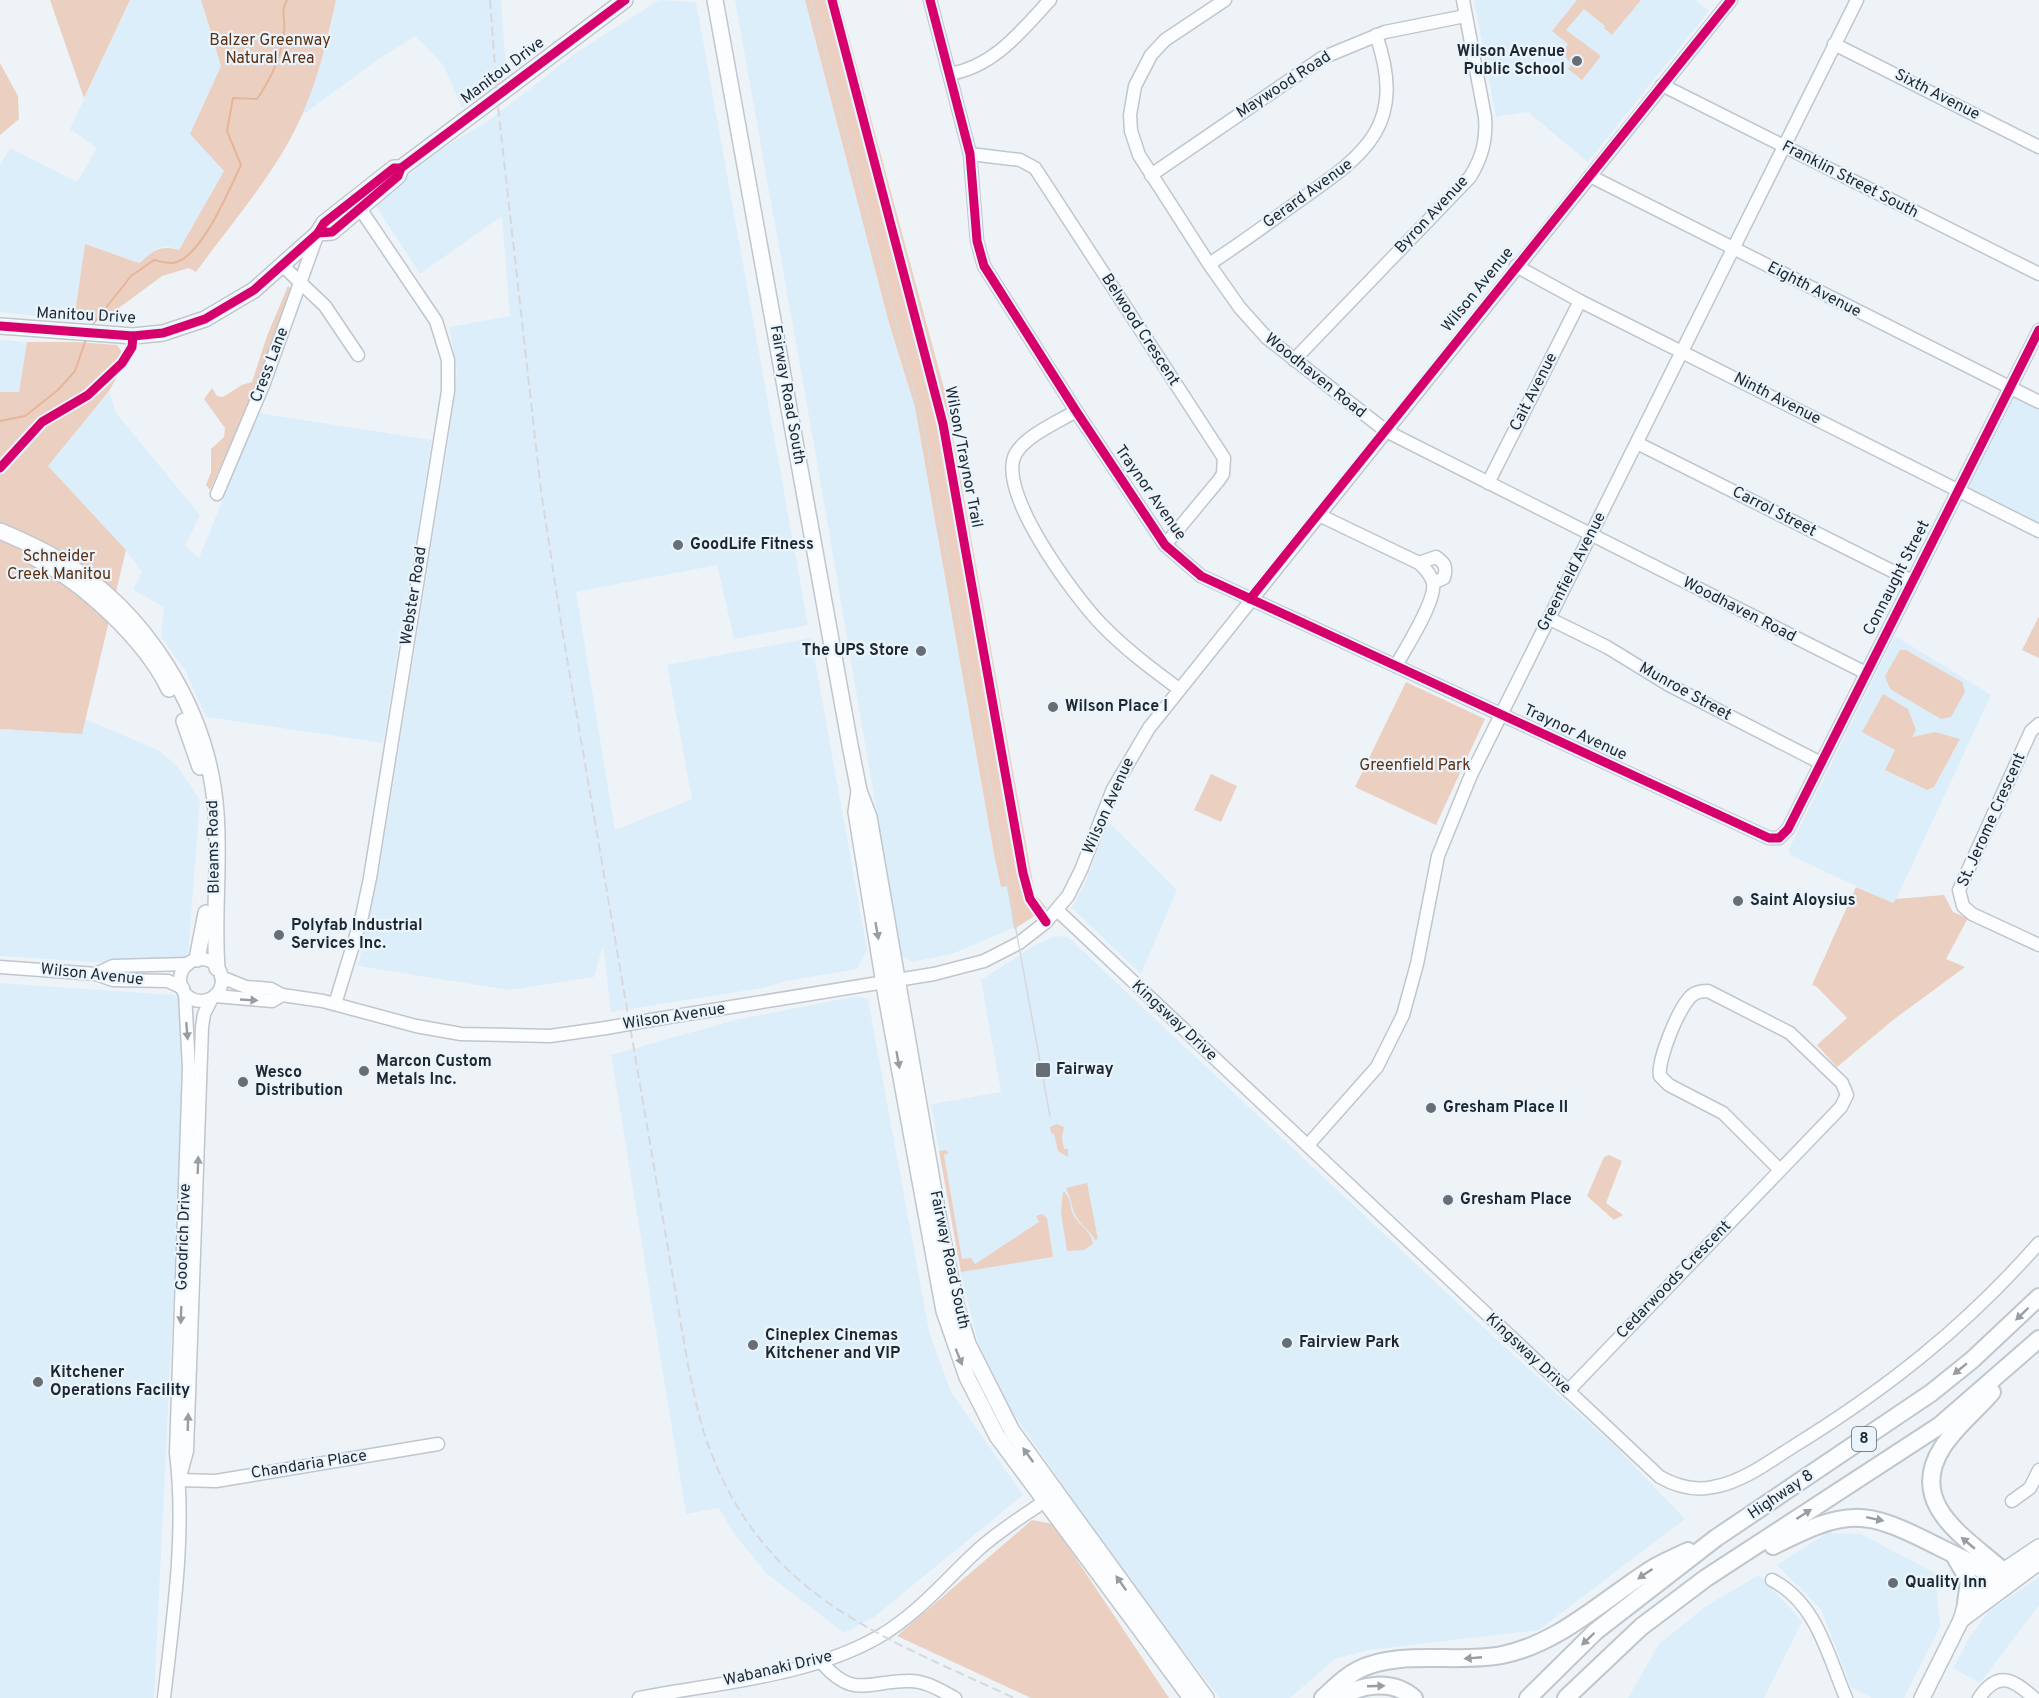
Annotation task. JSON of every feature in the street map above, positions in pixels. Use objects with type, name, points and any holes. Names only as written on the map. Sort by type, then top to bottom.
[{"type":"highway","name":"Highway 8","points":[[1528,1698],[1596,1631],[1716,1538],[1931,1393],[1972,1360],[2039,1297]]},
{"type":"highway","name":"Highway 8","points":[[1566,1698],[1641,1627],[1738,1558],[1939,1426],[2039,1339]]},
{"type":"highway","points":[[2003,1579],[1944,1518],[1933,1494],[1932,1480],[1942,1448],[2016,1360]]},
{"type":"highway","points":[[1738,1558],[1766,1549],[1832,1519],[1859,1516],[1891,1523],[2003,1579]]},
{"type":"highway","points":[[1323,1698],[1348,1675],[1373,1664],[1397,1659],[1472,1659],[1504,1654],[1546,1638],[1575,1622],[1656,1566],[1716,1538]]},
{"type":"highway","points":[[1954,1554],[1969,1581],[1966,1602]]},
{"type":"highway","points":[[1338,1698],[1365,1686],[1384,1685],[1406,1691],[1414,1698]]},
{"type":"main road","name":"Manitou Drive","points":[[318,233],[332,232],[398,176],[401,168],[581,30],[625,0]]},
{"type":"main road","name":"Fairway Road South","points":[[714,1],[859,791],[856,812],[920,1114],[957,1308],[977,1365],[1012,1431],[1206,1698]]},
{"type":"main road","name":"Manitou Drive","points":[[0,326],[118,336],[163,333],[205,319],[233,305],[283,266],[318,233],[324,223],[354,198],[394,168],[401,168]]},
{"type":"main road","name":"Bleams Road","points":[[0,531],[59,559],[96,586],[131,620],[156,649],[181,690],[203,742],[216,812],[214,932],[219,972]]},
{"type":"main road","name":"Bleams Road","points":[[0,542],[46,564],[80,587],[114,617],[166,683],[186,726],[199,763],[207,813],[206,914],[193,961]]},
{"type":"main road","name":"Fairway Road South","points":[[891,980],[949,1330],[967,1377],[992,1427],[1191,1698]]},
{"type":"main road","points":[[1961,1620],[2039,1546]]},
{"type":"main road","points":[[1922,1698],[1961,1620],[1966,1602],[2003,1579],[2039,1562]]},
{"type":"street","name":"Traynor Avenue","points":[[930,0],[970,154],[977,241],[984,266],[1165,545],[1201,576],[1726,820],[1769,838],[1779,838]]},
{"type":"street","points":[[950,74],[975,68],[996,55],[1050,0]]},
{"type":"street","name":"Woodhaven Road","points":[[1225,0],[1165,40],[1139,73],[1132,98],[1131,131],[1139,155],[1209,264],[1267,338],[1386,431],[1866,673]]},
{"type":"street","name":"Byron Avenue","points":[[1294,360],[1470,177],[1479,163],[1486,133],[1463,0]]},
{"type":"street","name":"Wilson Avenue","points":[[193,961],[207,960],[219,972],[246,987],[271,988],[282,995],[335,1004],[416,1026],[461,1034],[550,1036],[945,972],[984,961],[1023,940],[1057,910],[1068,896],[1125,765],[1149,728],[1516,266],[1731,0]]},
{"type":"street","name":"Greenfield Avenue","points":[[1308,1145],[1377,1067],[1403,1015],[1417,964],[1438,856],[1450,823],[1499,715],[1550,619],[1857,0]]},
{"type":"street","name":"Maywood Road","points":[[1151,175],[1322,58],[1376,35],[1416,24],[1466,16]]},
{"type":"street","name":"Gerard Avenue","points":[[1209,264],[1326,182],[1366,149],[1378,127],[1386,100],[1385,63],[1376,35]]},
{"type":"street","name":"Sixth Avenue","points":[[1834,44],[2039,147]]},
{"type":"street","name":"Franklin Street South","points":[[1662,85],[2039,274]]},
{"type":"street","name":"Belwood Crescent","points":[[970,154],[1020,160],[1035,168],[1224,458],[1223,474],[1165,545]]},
{"type":"street","name":"Eighth Avenue","points":[[1590,176],[2039,402]]},
{"type":"street","name":"Webster Road","points":[[335,1004],[362,916],[370,878],[447,391],[448,360],[436,321],[359,207]]},
{"type":"street","name":"Cress Lane","points":[[217,494],[233,459],[318,233]]},
{"type":"street","points":[[283,266],[325,306],[358,355]]},
{"type":"street","name":"Ninth Avenue","points":[[1516,266],[1580,301],[2039,531]]},
{"type":"street","name":"Cait Avenue","points":[[1488,483],[1580,301]]},
{"type":"street","name":"Connaught Street","points":[[1779,838],[1788,829],[2039,330]]},
{"type":"street","points":[[1076,411],[1024,445],[1015,454],[1013,478],[1022,510],[1084,605],[1141,660],[1179,689]]},
{"type":"street","name":"Carrol Street","points":[[1637,443],[1912,581]]},
{"type":"street","points":[[1319,515],[1419,563],[1430,575],[1433,583],[1429,603],[1396,666]]},
{"type":"street","points":[[1419,563],[1436,557],[1444,562],[1447,570],[1444,578],[1433,583]]},
{"type":"street","name":"Munroe Street","points":[[1550,619],[1606,647],[1669,686],[1821,763]]},
{"type":"street","name":"St. Jerome Crescent","points":[[2039,724],[2031,730],[1959,890],[1963,906],[1972,914],[2039,945]]},
{"type":"street","name":"Kingsway Drive","points":[[1057,910],[1660,1477],[1681,1486],[1695,1488],[1727,1484],[1775,1458],[1858,1407],[1929,1352],[1971,1315],[2039,1243]]},
{"type":"street","points":[[96,974],[113,966],[193,961]]},
{"type":"street","points":[[184,991],[181,975],[193,961]]},
{"type":"street","name":"Wilson Avenue","points":[[0,967],[96,974],[113,980],[168,981],[197,1002],[213,998],[272,1001],[282,995]]},
{"type":"street","points":[[213,998],[221,987],[219,972]]},
{"type":"street","name":"Goodrich Drive","points":[[164,1698],[177,1556],[179,1480],[176,1453],[189,1068],[184,991]]},
{"type":"street","name":"Cedarwoods Crescent","points":[[1568,1391],[1841,1107],[1847,1095],[1847,1089],[1790,1033],[1708,991],[1695,993],[1684,1005],[1660,1060],[1660,1076],[1669,1085],[1723,1113],[1780,1170]]},
{"type":"street","name":"Goodrich Drive","points":[[179,1480],[187,1451],[202,1027],[204,1014],[213,998]]},
{"type":"street","name":"Chandaria Place","points":[[179,1480],[216,1481],[438,1444]]},
{"type":"street","points":[[2012,1501],[2030,1488],[2039,1470]]},
{"type":"street","name":"Wabanaki Drive","points":[[639,1698],[822,1663],[881,1636],[936,1593],[979,1549],[1045,1501]]},
{"type":"street","points":[[1772,1581],[1789,1592],[1817,1625],[1846,1698]]},
{"type":"street","points":[[822,1663],[834,1682],[851,1691],[863,1692],[907,1681],[927,1684],[955,1698]]},
{"type":"street","points":[[1979,1698],[1991,1684],[1998,1680],[2013,1682],[2034,1698]]},
{"type":"shaded area","points":[[130,0],[201,0],[221,66],[190,134],[224,171],[179,250],[165,246],[156,249],[139,263],[85,244],[74,320],[0,312],[0,165],[10,148],[77,182],[97,148],[70,129]]},
{"type":"shaded area","points":[[336,0],[501,0],[506,69],[462,108],[444,66],[416,36],[383,56],[302,115],[329,36]]},
{"type":"shaded area","points":[[659,0],[696,2],[808,625],[734,639],[717,565],[576,592],[615,830],[692,799],[667,665],[811,638],[867,949],[857,969],[786,981],[763,988],[611,1012],[603,945],[594,977],[509,990],[358,966],[379,872],[449,437],[457,369],[449,327],[510,316],[502,216],[420,274],[374,203],[441,149],[488,121],[577,52]]},
{"type":"shaded area","points":[[735,0],[805,0],[826,77],[909,322],[1027,922],[952,954],[912,962],[901,955]],"holes":[[[849,161],[911,392],[889,323]]]},
{"type":"shaded area","name":"Wilson Avenue Public School","points":[[1474,0],[1695,0],[1709,11],[1588,162],[1528,112],[1496,117]]},
{"type":"shaded area","points":[[0,340],[27,342],[19,393],[0,392]]},
{"type":"shaded area","points":[[109,391],[116,413],[200,515],[185,546],[199,558],[258,413],[432,440],[383,743],[206,717],[186,672],[161,637],[164,607],[133,590],[142,572],[126,550],[48,466]]},
{"type":"shaded area","points":[[2012,394],[2039,407],[2039,524],[1968,488]]},
{"type":"shaded area","points":[[1895,636],[1991,695],[1894,904],[1790,855],[1789,849]]},
{"type":"shaded area","points":[[85,719],[160,751],[178,767],[200,800],[187,968],[0,956],[0,729],[81,734]]},
{"type":"shaded area","points":[[1108,822],[1177,890],[1141,974],[1072,908],[1086,881]]},
{"type":"shaded area","points":[[1055,936],[1068,937],[1498,1341],[1617,1448],[1685,1519],[1539,1630],[1369,1650],[1335,1659],[1290,1698],[1220,1698],[1148,1606],[1011,1411],[979,1346],[960,1271],[931,1104],[1001,1092],[981,980],[1035,945]]},
{"type":"shaded area","points":[[0,983],[188,996],[154,1698],[0,1698]]},
{"type":"shaded area","points":[[857,996],[868,999],[929,1331],[951,1392],[1023,1495],[874,1617],[844,1633],[767,1574],[734,1534],[719,1508],[686,1514],[611,1055],[735,1020]]},
{"type":"shaded area","points":[[1827,1533],[1861,1534],[1935,1573],[1940,1627],[1904,1698],[1872,1698],[1851,1687],[1821,1609],[1777,1565]]},
{"type":"shaded area","points":[[1759,1575],[1802,1621],[1764,1698],[1628,1698],[1659,1644],[1706,1606]]},
{"type":"shaded area","points":[[2039,1577],[2039,1605],[1980,1683],[1953,1668],[1969,1638],[1989,1611]]},
{"type":"green space","points":[[50,0],[130,0],[84,98]]},
{"type":"green space","name":"Balzer Greenway Natural Area","points":[[201,0],[336,0],[322,58],[308,101],[292,136],[267,177],[196,272],[189,268],[162,276],[104,319],[74,320],[85,244],[139,263],[161,248],[179,250],[224,171],[190,134],[221,66]]},
{"type":"green space","points":[[805,0],[839,0],[945,392],[1035,894],[1047,908],[1014,929],[1007,886],[1001,887],[994,854],[915,407],[889,323]]},
{"type":"green space","points":[[1577,0],[1641,0],[1612,35],[1604,28],[1605,26],[1584,9],[1566,30],[1601,56],[1582,80],[1568,69],[1572,64],[1562,53],[1568,44],[1552,31]]},
{"type":"green space","points":[[0,63],[18,96],[19,119],[0,135]]},
{"type":"green space","points":[[288,286],[293,291],[256,387],[210,490],[206,485],[211,472],[211,449],[224,437],[225,428],[204,399],[212,388],[217,396],[223,397],[242,385],[252,382],[267,336]]},
{"type":"green space","name":"Schneider Creek Manitou","points":[[27,342],[117,345],[127,359],[109,391],[48,466],[126,550],[82,734],[0,729],[0,392],[19,392]]},
{"type":"green space","points":[[2039,616],[2039,658],[2022,650]]},
{"type":"green space","points":[[1900,650],[1906,650],[1962,682],[1965,692],[1951,717],[1941,719],[1890,689],[1885,676]]},
{"type":"green space","name":"Greenfield Park","points":[[1406,682],[1485,719],[1436,825],[1355,787]]},
{"type":"green space","points":[[1883,694],[1908,709],[1916,730],[1912,737],[1935,732],[1960,739],[1934,787],[1927,790],[1885,770],[1895,750],[1862,732]]},
{"type":"green space","points":[[1211,774],[1237,786],[1221,822],[1194,810]]},
{"type":"green space","points":[[1856,887],[1893,903],[1896,899],[1944,895],[1953,912],[1968,918],[1946,959],[1965,967],[1893,1020],[1837,1067],[1817,1045],[1847,1018],[1817,987],[1812,985]]},
{"type":"green space","points":[[1057,1124],[1064,1127],[1062,1138],[1064,1149],[1068,1149],[1068,1157],[1058,1151],[1054,1134],[1051,1133],[1050,1127]]},
{"type":"green space","points":[[946,1150],[949,1153],[944,1155],[962,1259],[971,1258],[975,1264],[1039,1222],[1036,1216],[1042,1214],[1047,1218],[1053,1257],[961,1272],[939,1151]]},
{"type":"green space","points":[[1609,1155],[1622,1161],[1606,1203],[1623,1215],[1614,1220],[1587,1196],[1604,1157]]},
{"type":"green space","points":[[1087,1183],[1098,1239],[1095,1240],[1076,1216],[1066,1188]]},
{"type":"green space","points":[[1063,1191],[1068,1197],[1074,1216],[1092,1239],[1093,1244],[1084,1250],[1067,1251],[1061,1213]]},
{"type":"green space","points":[[1032,1520],[1053,1524],[1169,1698],[1031,1698],[897,1636]]},
{"type":"waterway","points":[[90,328],[131,276],[154,260],[177,262],[187,256],[206,234],[241,165],[227,131],[233,98],[257,99],[266,84],[281,50],[284,8],[287,0]]},
{"type":"waterway","points":[[0,421],[25,416],[58,390],[75,371],[86,339]]},
{"type":"tram line","points":[[811,0],[925,432],[1050,1116]]},
{"type":"railway","points":[[490,0],[498,107],[541,491],[563,635],[689,1371],[703,1431],[734,1501],[763,1543],[796,1578],[834,1607],[875,1632],[1014,1698]]},
{"type":"cycle path","points":[[318,233],[332,232],[398,176],[401,168],[625,0]]},
{"type":"cycle path","name":"Wilson/Traynor Trail","points":[[832,0],[943,424],[1023,873],[1030,899],[1046,922]]},
{"type":"cycle path","points":[[930,0],[970,154],[977,241],[984,266],[1165,545],[1201,576],[1769,838],[1779,838],[1788,829],[2039,330]]},
{"type":"cycle path","points":[[1250,599],[1731,0]]},
{"type":"cycle path","points":[[0,326],[133,336],[163,333],[205,319],[254,290],[318,233],[324,223],[394,168],[401,168]]},
{"type":"cycle path","points":[[0,468],[42,422],[88,395],[122,363],[132,347],[133,336]]},
{"type":"place","name":"Wilson Avenue Public School","points":[[1577,61]]},
{"type":"place","name":"GoodLife Fitness","points":[[678,545]]},
{"type":"place","name":"The UPS Store","points":[[921,651]]},
{"type":"place","name":"Wilson Place I","points":[[1053,707]]},
{"type":"place","name":"Saint Aloysius","points":[[1738,901]]},
{"type":"place","name":"Polyfab Industrial Services Inc.","points":[[279,935]]},
{"type":"place","name":"Fairway","points":[[1043,1070]]},
{"type":"place","name":"Marcon Custom Metals Inc.","points":[[364,1071]]},
{"type":"place","name":"Wesco Distribution","points":[[243,1082]]},
{"type":"place","name":"Gresham Place II","points":[[1431,1108]]},
{"type":"place","name":"Gresham Place","points":[[1448,1200]]},
{"type":"place","name":"Fairview Park","points":[[1287,1343]]},
{"type":"place","name":"Cineplex Cinemas Kitchener and VIP","points":[[753,1345]]},
{"type":"place","name":"Kitchener Operations Facility","points":[[38,1382]]},
{"type":"place","name":"Quality Inn","points":[[1893,1583]]}]
